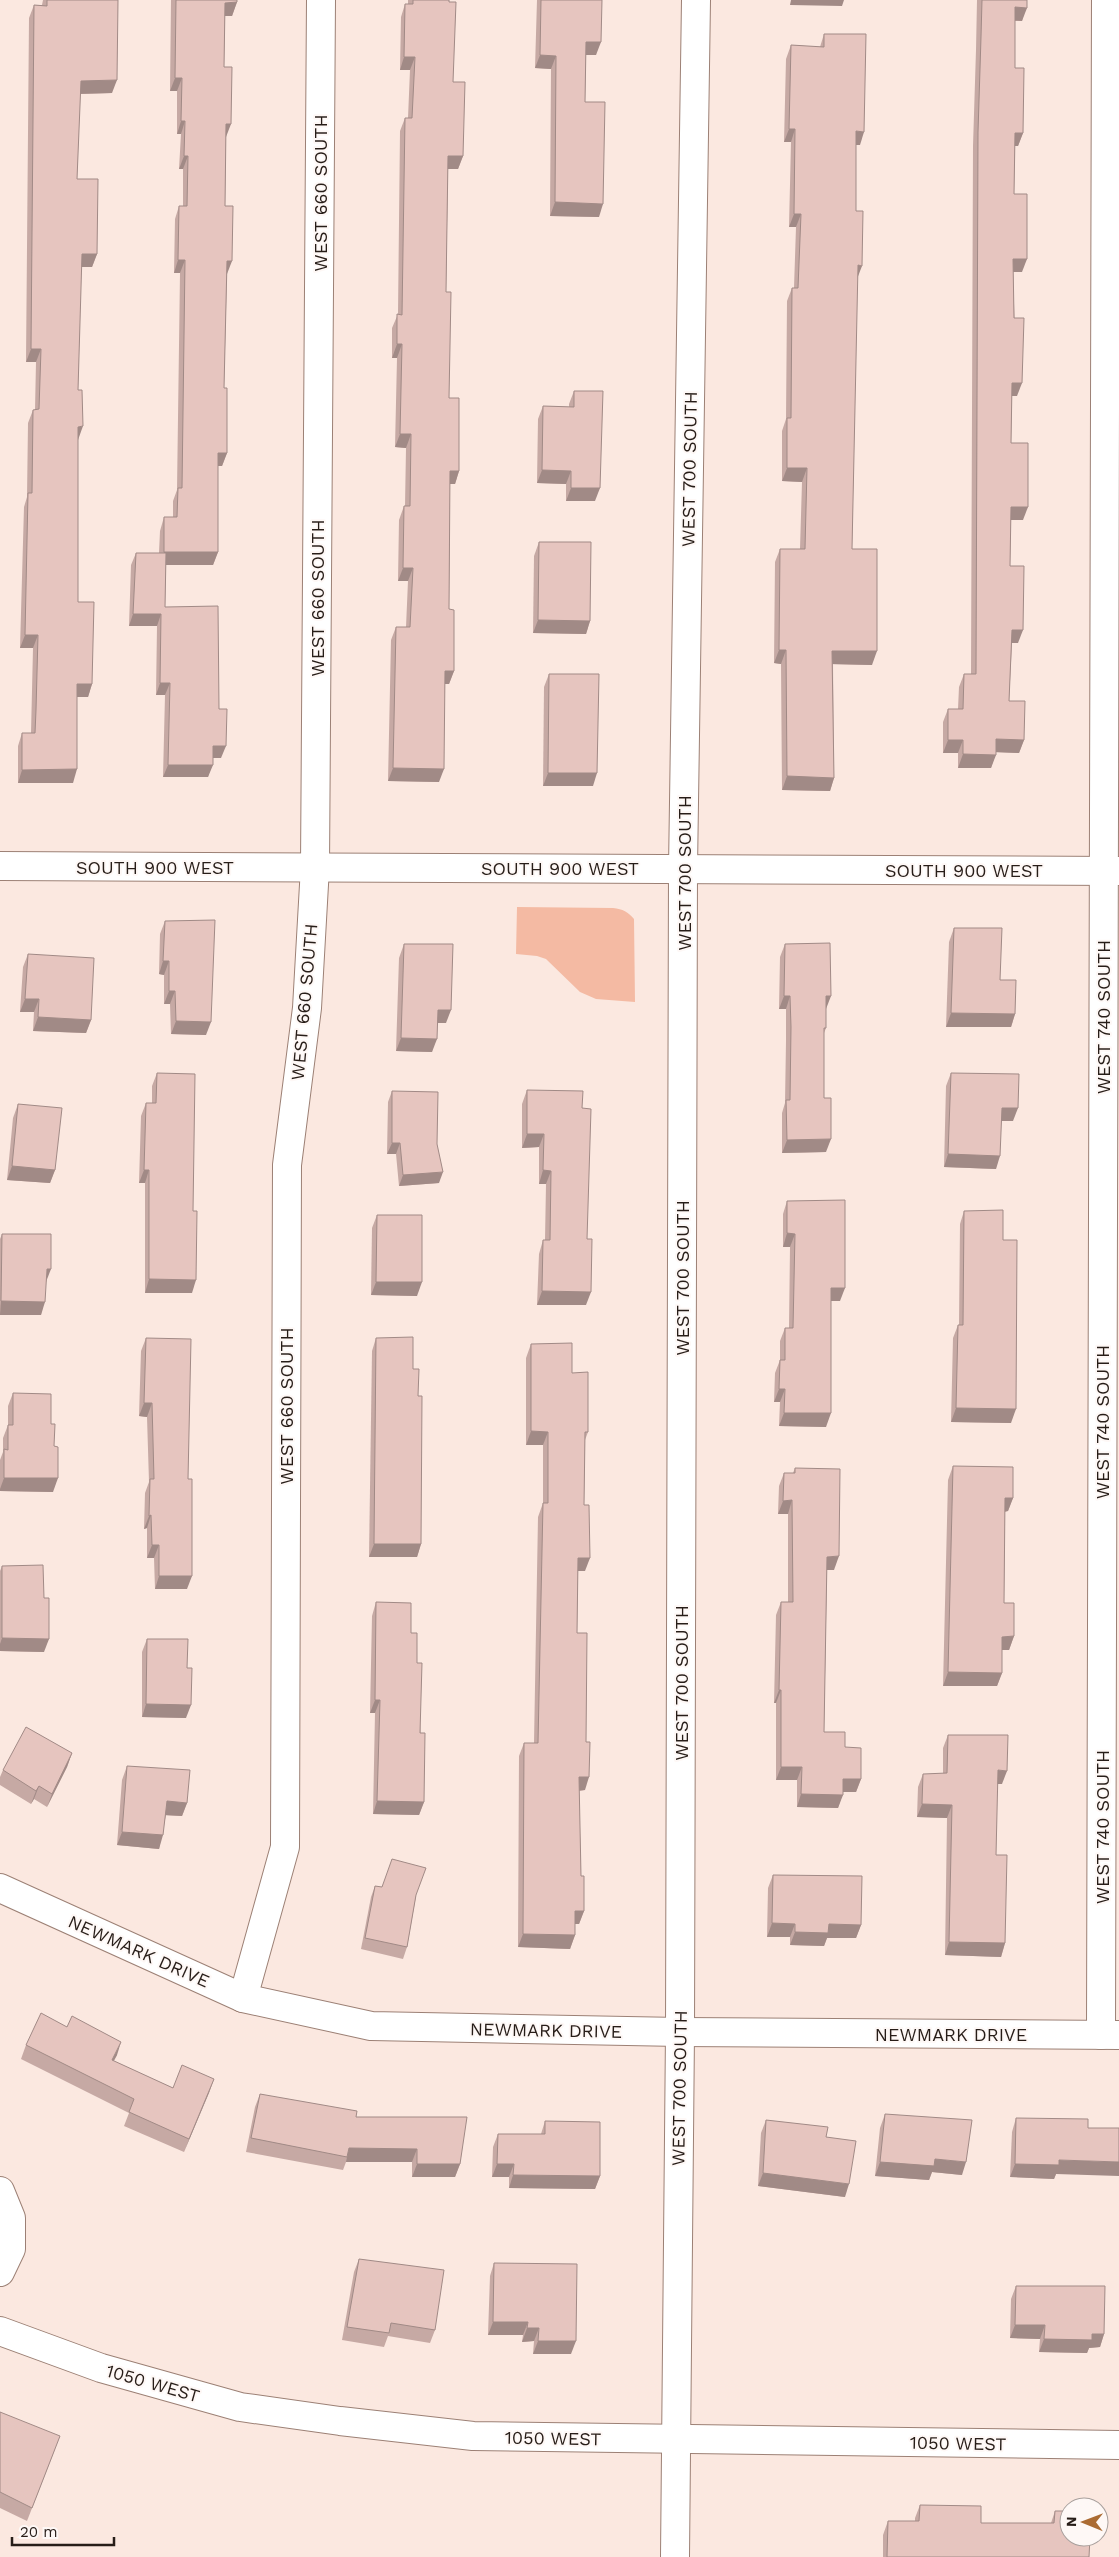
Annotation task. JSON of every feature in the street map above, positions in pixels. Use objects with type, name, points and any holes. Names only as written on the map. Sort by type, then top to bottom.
[{"type":"street","name":"WEST 660 SOUTH","points":[[243,1998],[285,1846],[287,1166],[307,1008],[315,867],[321,0]]},
{"type":"street","name":"WEST 700 SOUTH","points":[[675,2557],[680,2032],[683,869],[696,0]]},
{"type":"street","name":"WEST 740 SOUTH","points":[[1106,0],[1111,871],[1110,2035]]},
{"type":"street","name":"SOUTH 900 WEST","points":[[0,866],[1111,871]]},
{"type":"street","name":"NEWMARK DRIVE","points":[[0,1888],[243,1998],[371,2026],[680,2032],[1110,2035]]},
{"type":"street","points":[[0,2191],[11,2218],[11,2249],[0,2272]]},
{"type":"street","name":"1050 WEST","points":[[0,2332],[101,2368],[240,2407],[340,2422],[473,2436],[1119,2445]]},
{"type":"shaded area","points":[[517,907],[613,908],[630,914],[634,919],[635,1002],[596,999],[580,992],[546,959],[516,954]]},
{"type":"building","points":[[47,0],[118,0],[117,80],[81,81],[77,179],[98,179],[97,254],[82,254],[78,390],[82,390],[83,426],[78,427],[78,602],[94,602],[92,684],[77,684],[77,769],[22,770],[22,733],[35,733],[38,635],[25,635],[28,493],[32,493],[33,410],[39,409],[41,349],[31,349],[34,5],[47,6]]},
{"type":"building","points":[[176,0],[237,0],[237,2],[225,3],[224,67],[232,67],[231,124],[226,124],[225,206],[233,206],[232,261],[227,261],[224,388],[227,388],[227,453],[218,453],[218,552],[164,552],[164,517],[177,517],[178,488],[182,488],[185,260],[178,260],[179,206],[187,206],[188,156],[184,156],[185,121],[181,121],[182,78],[175,78]]},
{"type":"building","points":[[413,0],[449,0],[449,2],[456,2],[453,82],[465,82],[463,156],[448,156],[446,292],[451,292],[449,398],[459,398],[459,471],[450,471],[449,609],[454,610],[454,671],[445,671],[444,769],[393,768],[396,627],[410,627],[413,568],[403,568],[404,506],[410,506],[411,434],[400,434],[402,344],[397,344],[397,314],[402,315],[405,118],[412,118],[415,57],[404,57],[405,4],[413,4]]},
{"type":"building","points":[[541,0],[602,0],[601,42],[586,42],[585,102],[605,102],[603,204],[555,202],[556,56],[540,55]]},
{"type":"building","points":[[982,0],[1027,0],[1027,8],[1015,7],[1015,68],[1024,68],[1023,133],[1015,133],[1014,194],[1027,194],[1027,259],[1013,259],[1014,318],[1024,318],[1022,383],[1012,383],[1011,443],[1028,443],[1028,507],[1011,507],[1010,566],[1024,566],[1023,630],[1012,630],[1009,701],[1025,701],[1024,740],[996,739],[996,755],[963,754],[963,740],[948,740],[948,709],[963,709],[964,674],[976,674],[978,132]]},
{"type":"building","points":[[824,34],[866,34],[864,132],[856,131],[856,211],[863,211],[862,266],[858,265],[852,549],[877,549],[877,651],[832,651],[834,778],[787,776],[786,650],[779,650],[780,549],[805,549],[807,468],[787,468],[787,418],[791,418],[792,288],[798,288],[801,214],[794,214],[795,129],[789,129],[791,45],[824,47]]},
{"type":"building","points":[[574,391],[603,391],[600,488],[571,488],[571,471],[542,470],[543,406],[574,407]]},
{"type":"building","points":[[539,542],[591,542],[590,621],[538,620]]},
{"type":"building","points":[[136,553],[166,553],[165,607],[218,606],[219,709],[227,709],[226,746],[213,746],[213,765],[168,765],[170,683],[160,683],[161,614],[133,614]]},
{"type":"building","points":[[549,674],[599,674],[597,773],[548,773]]},
{"type":"building","points":[[215,920],[211,1022],[176,1021],[175,991],[169,991],[169,961],[163,961],[165,921]]},
{"type":"building","points":[[954,928],[1002,928],[1000,980],[1016,980],[1015,1014],[951,1013]]},
{"type":"building","points":[[830,943],[831,996],[826,996],[824,1098],[831,1098],[831,1139],[787,1140],[786,1100],[790,1100],[791,1027],[790,996],[784,996],[785,944]]},
{"type":"building","points":[[404,944],[453,944],[451,1010],[438,1010],[437,1039],[401,1038]]},
{"type":"building","points":[[28,954],[94,958],[91,1020],[38,1017],[39,999],[25,999]]},
{"type":"building","points":[[157,1073],[195,1074],[193,1211],[197,1211],[196,1280],[149,1279],[149,1170],[144,1170],[146,1103],[156,1103]]},
{"type":"building","points":[[951,1073],[1019,1074],[1018,1108],[1002,1108],[1000,1156],[948,1154]]},
{"type":"building","points":[[527,1090],[583,1091],[582,1108],[591,1109],[587,1239],[592,1239],[591,1292],[542,1291],[543,1240],[550,1240],[551,1171],[543,1170],[544,1134],[527,1134]]},
{"type":"building","points":[[392,1091],[438,1092],[437,1144],[443,1172],[403,1175],[400,1143],[392,1143]]},
{"type":"building","points":[[18,1104],[62,1108],[55,1170],[12,1166]]},
{"type":"building","points":[[845,1200],[845,1288],[831,1288],[831,1413],[784,1413],[785,1389],[779,1389],[780,1360],[785,1360],[785,1328],[793,1328],[795,1234],[787,1233],[787,1201]]},
{"type":"building","points":[[1003,1210],[1003,1240],[1017,1240],[1016,1409],[956,1408],[958,1325],[963,1325],[964,1211]]},
{"type":"building","points":[[377,1215],[422,1215],[422,1282],[376,1282]]},
{"type":"building","points":[[2,1234],[51,1234],[51,1269],[47,1269],[45,1302],[1,1301]]},
{"type":"building","points":[[413,1337],[413,1369],[419,1369],[418,1396],[422,1396],[421,1544],[374,1544],[376,1338]]},
{"type":"building","points":[[146,1338],[191,1339],[188,1479],[192,1479],[192,1576],[159,1576],[159,1545],[152,1545],[151,1515],[149,1516],[150,1479],[154,1479],[152,1403],[144,1403]]},
{"type":"building","points":[[572,1343],[572,1373],[588,1372],[588,1432],[585,1432],[584,1505],[589,1505],[590,1558],[578,1558],[577,1633],[587,1633],[586,1742],[590,1742],[589,1777],[579,1777],[581,1876],[584,1876],[584,1911],[575,1911],[575,1935],[523,1934],[524,1743],[538,1743],[543,1503],[548,1503],[548,1432],[531,1431],[531,1344]]},
{"type":"building","points":[[13,1393],[51,1394],[51,1424],[55,1424],[54,1446],[58,1447],[58,1478],[4,1478],[4,1449],[8,1450],[8,1425],[13,1425]]},
{"type":"building","points":[[953,1466],[1013,1467],[1013,1498],[1005,1498],[1004,1603],[1014,1603],[1014,1636],[1002,1637],[1002,1673],[948,1672]]},
{"type":"building","points":[[795,1468],[840,1469],[839,1556],[827,1557],[824,1732],[845,1732],[845,1747],[861,1748],[861,1779],[843,1779],[843,1795],[801,1794],[802,1767],[781,1767],[781,1690],[779,1690],[781,1602],[793,1602],[792,1500],[783,1501],[784,1473],[795,1473]]},
{"type":"building","points":[[43,1565],[44,1598],[49,1598],[49,1639],[2,1638],[2,1566]]},
{"type":"building","points":[[376,1602],[411,1603],[411,1633],[417,1633],[417,1663],[422,1663],[420,1733],[425,1733],[424,1802],[377,1801],[380,1700],[375,1700]]},
{"type":"building","points":[[147,1639],[188,1639],[187,1668],[192,1668],[191,1705],[146,1704]]},
{"type":"building","points":[[26,1727],[72,1753],[52,1794],[39,1786],[36,1791],[3,1770]]},
{"type":"building","points":[[948,1735],[1008,1735],[1007,1771],[998,1770],[996,1855],[1007,1855],[1005,1943],[949,1942],[952,1805],[922,1804],[923,1774],[947,1773]]},
{"type":"building","points":[[127,1766],[190,1770],[187,1803],[167,1801],[163,1835],[122,1832]]},
{"type":"building","points":[[392,1859],[426,1868],[416,1895],[407,1947],[365,1938],[375,1886],[382,1887]]},
{"type":"building","points":[[773,1875],[862,1876],[861,1925],[829,1924],[828,1933],[795,1932],[795,1924],[772,1923]]},
{"type":"building","points":[[41,2013],[67,2027],[72,2016],[121,2042],[112,2060],[173,2088],[182,2065],[214,2079],[189,2139],[129,2112],[134,2099],[26,2045]]},
{"type":"building","points":[[260,2094],[357,2111],[356,2117],[467,2117],[460,2164],[417,2164],[417,2149],[349,2148],[347,2157],[251,2138]]},
{"type":"building","points":[[885,2114],[972,2120],[966,2162],[935,2159],[934,2166],[880,2162]]},
{"type":"building","points":[[1016,2118],[1088,2119],[1088,2128],[1119,2128],[1119,2162],[1059,2160],[1059,2165],[1015,2164]]},
{"type":"building","points":[[766,2120],[828,2127],[826,2137],[856,2141],[849,2184],[763,2173]]},
{"type":"building","points":[[545,2121],[600,2122],[600,2176],[513,2175],[514,2164],[497,2164],[498,2134],[545,2134]]},
{"type":"building","points":[[359,2259],[444,2270],[435,2330],[391,2323],[389,2333],[347,2327]]},
{"type":"building","points":[[494,2263],[577,2264],[576,2341],[538,2341],[539,2328],[527,2328],[528,2322],[493,2322]]},
{"type":"building","points":[[1016,2286],[1105,2286],[1104,2334],[1092,2334],[1092,2340],[1044,2339],[1045,2325],[1015,2325]]},
{"type":"building","points":[[0,2412],[60,2436],[32,2508],[0,2492]]},
{"type":"building","points":[[920,2505],[981,2506],[981,2523],[1054,2523],[1055,2511],[1059,2511],[1059,2547],[1090,2547],[1089,2557],[887,2557],[888,2521],[919,2521]]}]
